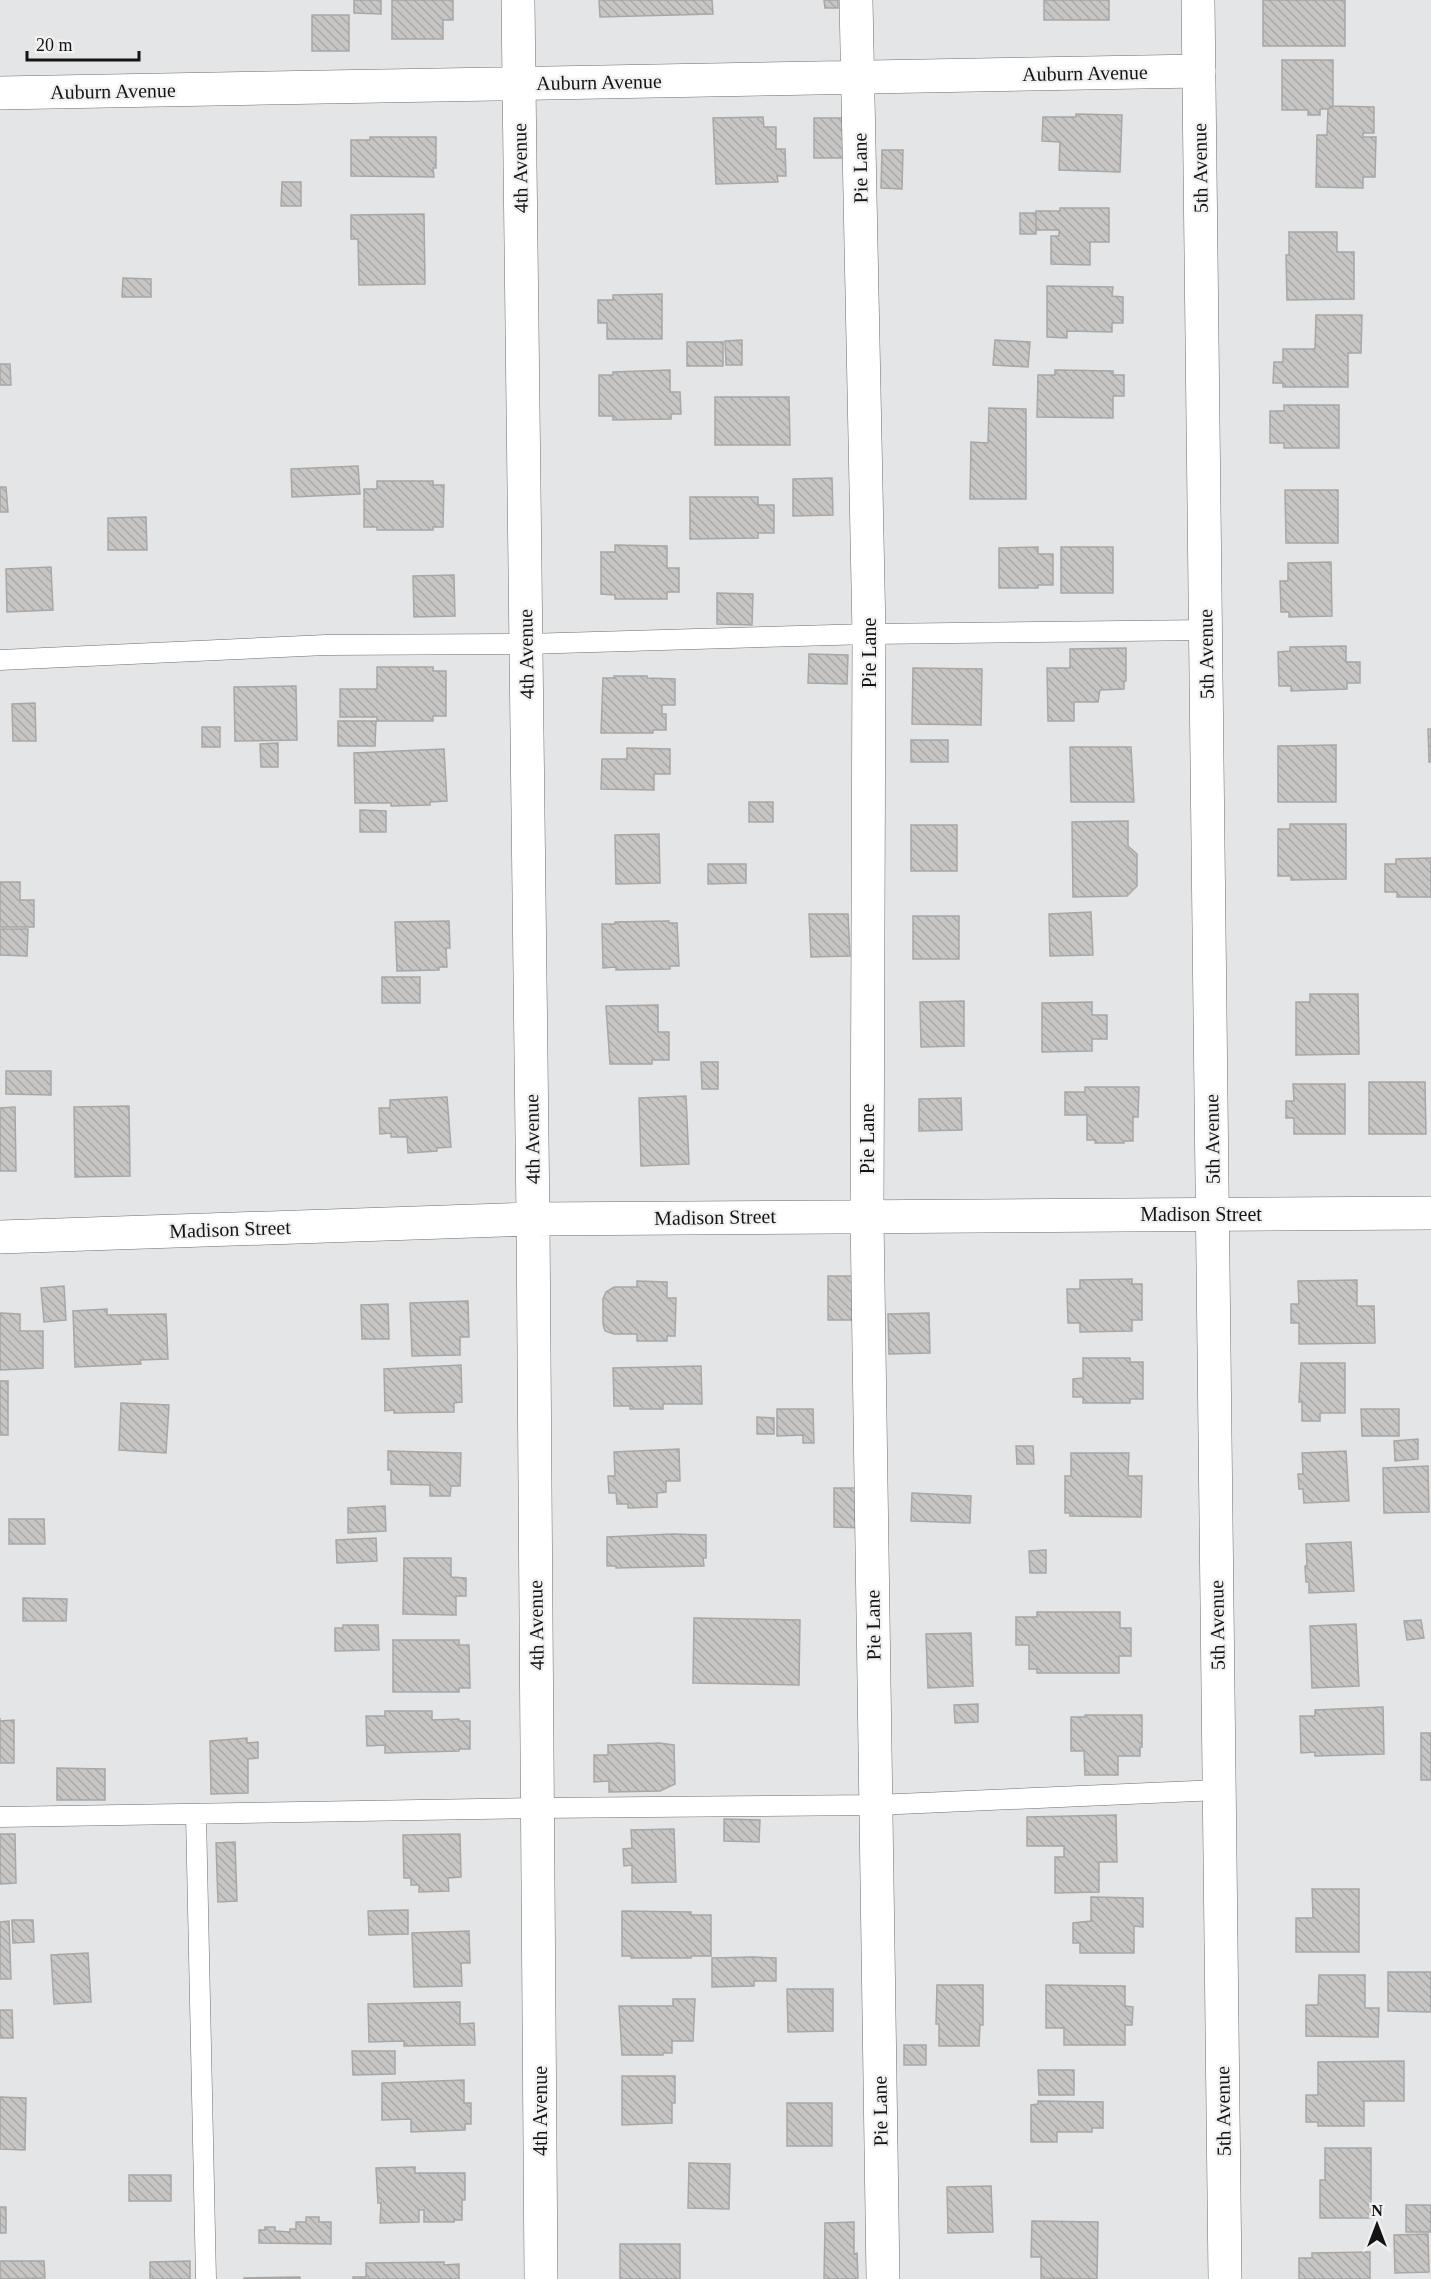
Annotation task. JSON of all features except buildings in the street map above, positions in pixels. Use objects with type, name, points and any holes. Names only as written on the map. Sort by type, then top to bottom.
[{"type":"street","name":"4th Avenue","points":[[518,0],[533,1219],[541,2279]]},
{"type":"street","name":"Pie Lane","points":[[856,0],[869,634],[867,1216],[882,2279]]},
{"type":"street","name":"5th Avenue","points":[[1198,0],[1225,2279]]},
{"type":"street","name":"Auburn Avenue","points":[[0,93],[1198,71]]},
{"type":"street","name":"Madison Street","points":[[0,1237],[533,1219],[1431,1213]]},
{"type":"lane","points":[[0,660],[326,645],[525,644],[869,634],[1206,630]]},
{"type":"lane","points":[[0,1817],[876,1805],[1219,1790]]},
{"type":"lane","points":[[196,1815],[206,2279]]}]
